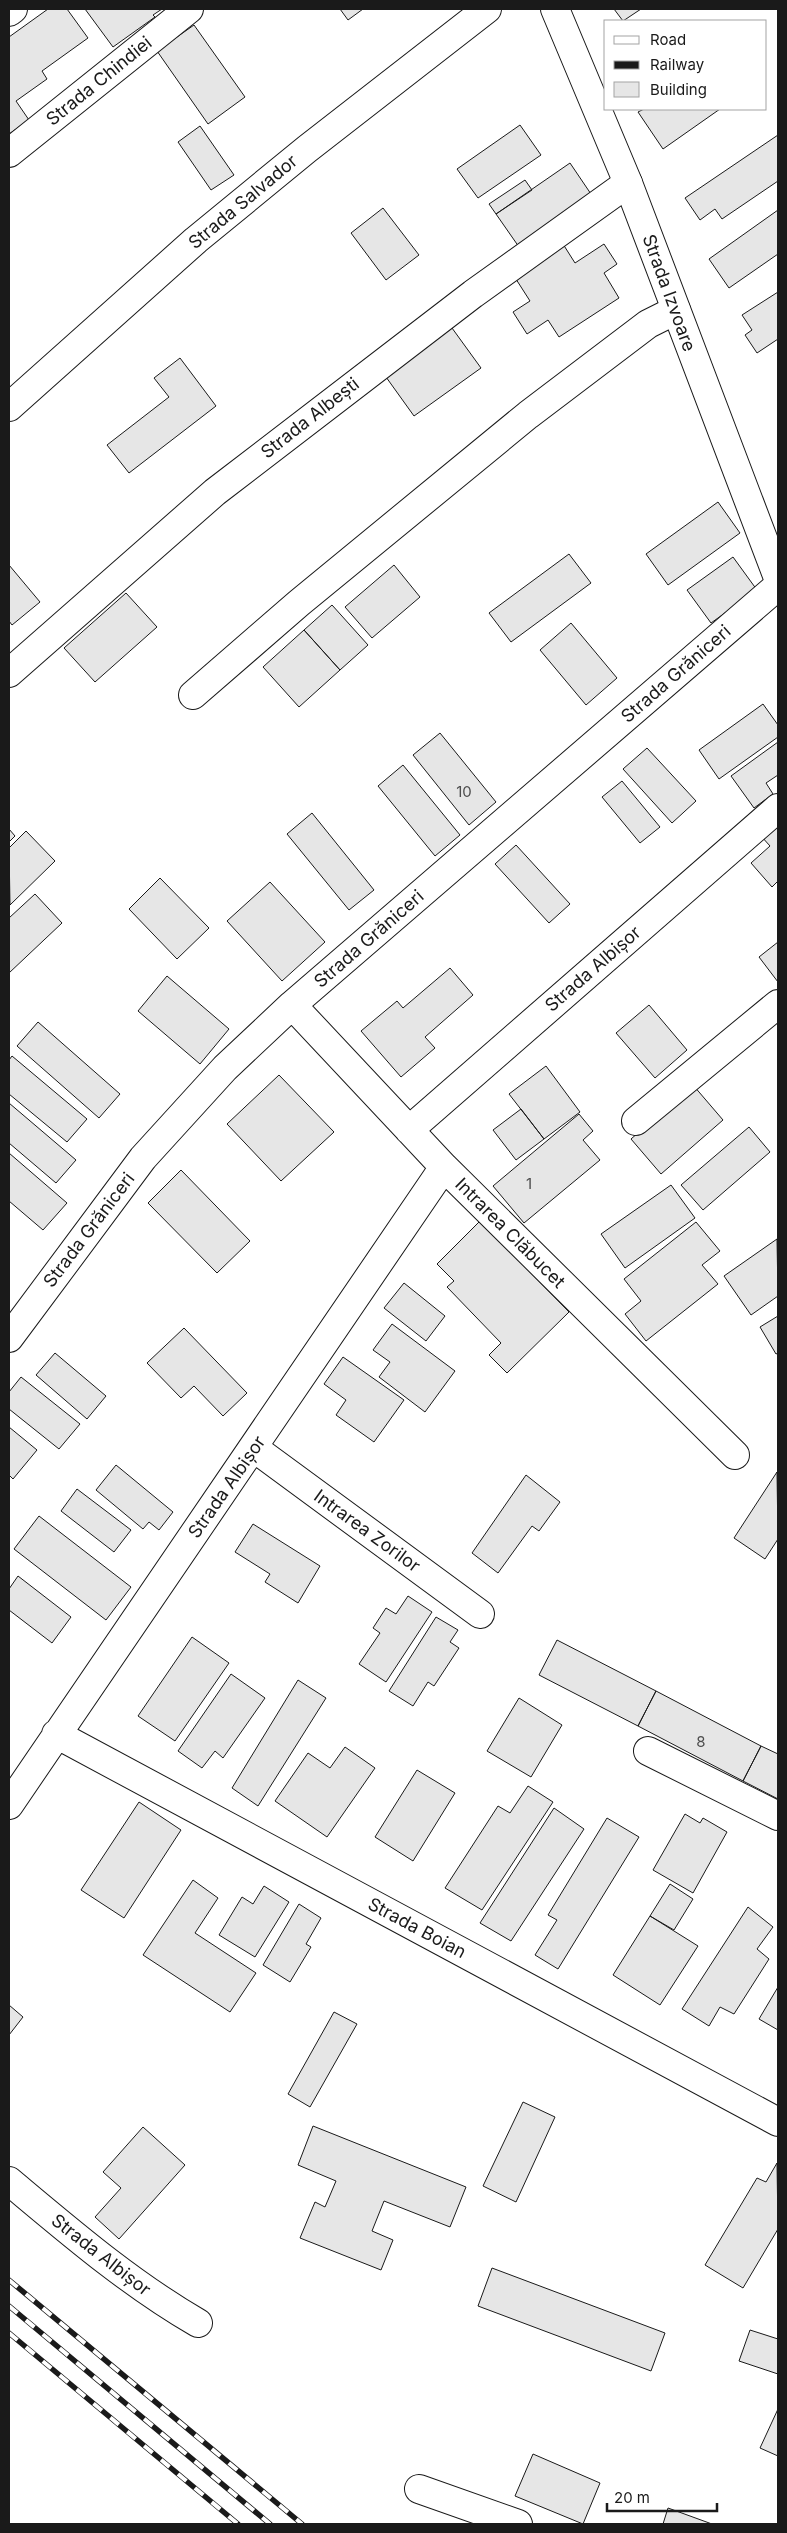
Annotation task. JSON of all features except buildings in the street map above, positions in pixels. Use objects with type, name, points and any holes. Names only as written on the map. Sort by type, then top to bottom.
[{"type":"street","points":[[9,12],[13,9]]},
{"type":"street","name":"Strada Chindiei","points":[[9,153],[189,9]]},
{"type":"street","name":"Strada Salvador","points":[[9,407],[196,240],[307,149],[487,9]]},
{"type":"street","name":"Strada Izvoare","points":[[555,9],[628,183],[778,578]]},
{"type":"street","name":"Strada Albești","points":[[9,673],[215,492],[473,294],[628,183]]},
{"type":"street","points":[[194,695],[306,596],[521,421],[648,324],[676,310]]},
{"type":"street","name":"Strada Grăniceri","points":[[9,1338],[143,1158],[225,1068],[292,1005],[778,586]]},
{"type":"street","name":"Strada Albișor","points":[[409,1130],[778,808]]},
{"type":"street","points":[[636,1121],[778,1004]]},
{"type":"street","name":"Intrarea Clăbucet","points":[[292,1005],[444,1167],[735,1455]]},
{"type":"street","name":"Strada Albișor","points":[[9,1805],[444,1167]]},
{"type":"street","name":"Intrarea Zorilor","points":[[254,1448],[480,1614]]},
{"type":"street","name":"Strada Boian","points":[[56,1734],[778,2122]]},
{"type":"street","points":[[648,1751],[778,1816]]},
{"type":"street","name":"Strada Albișor","points":[[9,2181],[116,2269],[158,2300],[198,2322]]},
{"type":"street","points":[[419,2489],[518,2524]]},
{"type":"railway","points":[[9,2280],[302,2524]]},
{"type":"railway","points":[[9,2306],[270,2524]]},
{"type":"railway","points":[[9,2333],[238,2524]]}]
